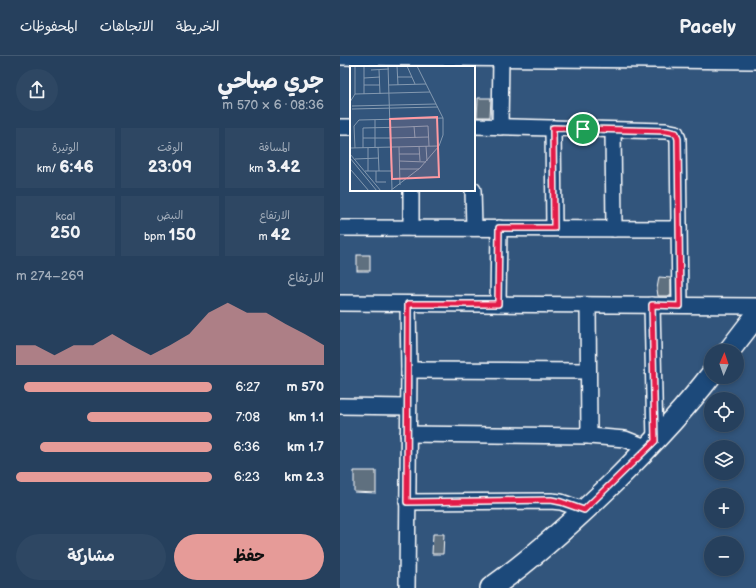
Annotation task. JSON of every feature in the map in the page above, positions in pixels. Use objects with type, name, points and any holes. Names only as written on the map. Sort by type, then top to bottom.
[{"type":"street","points":[[340,57],[756,60]]},
{"type":"street","points":[[500,127],[501,58]]},
{"type":"street","points":[[475,126],[666,131],[676,133],[678,139],[680,306]]},
{"type":"street","points":[[553,128],[554,228]]},
{"type":"street","points":[[613,130],[614,229]]},
{"type":"street","points":[[411,191],[411,228]]},
{"type":"street","points":[[473,191],[474,228]]},
{"type":"street","points":[[340,228],[679,229]]},
{"type":"street","points":[[498,304],[499,228]]},
{"type":"street","points":[[340,303],[756,306]]},
{"type":"street","points":[[407,588],[409,370],[408,304]]},
{"type":"street","points":[[588,305],[589,436]]},
{"type":"street","points":[[652,305],[652,444]]},
{"type":"street","points":[[734,344],[756,316]]},
{"type":"street","points":[[409,370],[588,371]]},
{"type":"street","points":[[491,588],[551,541],[584,510],[652,444],[704,383]]},
{"type":"street","points":[[340,406],[408,407]]},
{"type":"street","points":[[408,434],[589,436],[625,439],[652,444]]},
{"type":"street","points":[[407,502],[551,500],[584,510]]},
{"type":"building","points":[[478,98],[491,98],[490,117],[477,117]]},
{"type":"building","points":[[357,255],[370,255],[370,271],[357,271]]},
{"type":"building","points":[[659,277],[671,278],[671,296],[658,296],[657,289]]},
{"type":"building","points":[[354,471],[376,471],[376,493],[354,492]]},
{"type":"building","points":[[433,534],[444,534],[443,554],[432,554]]},
{"type":"route","points":[[553,128],[583,129],[672,131],[676,133],[678,139],[680,306],[652,305],[655,441],[584,510],[551,500],[407,502],[409,370],[408,304],[498,304],[499,228],[554,228],[553,128]]}]
